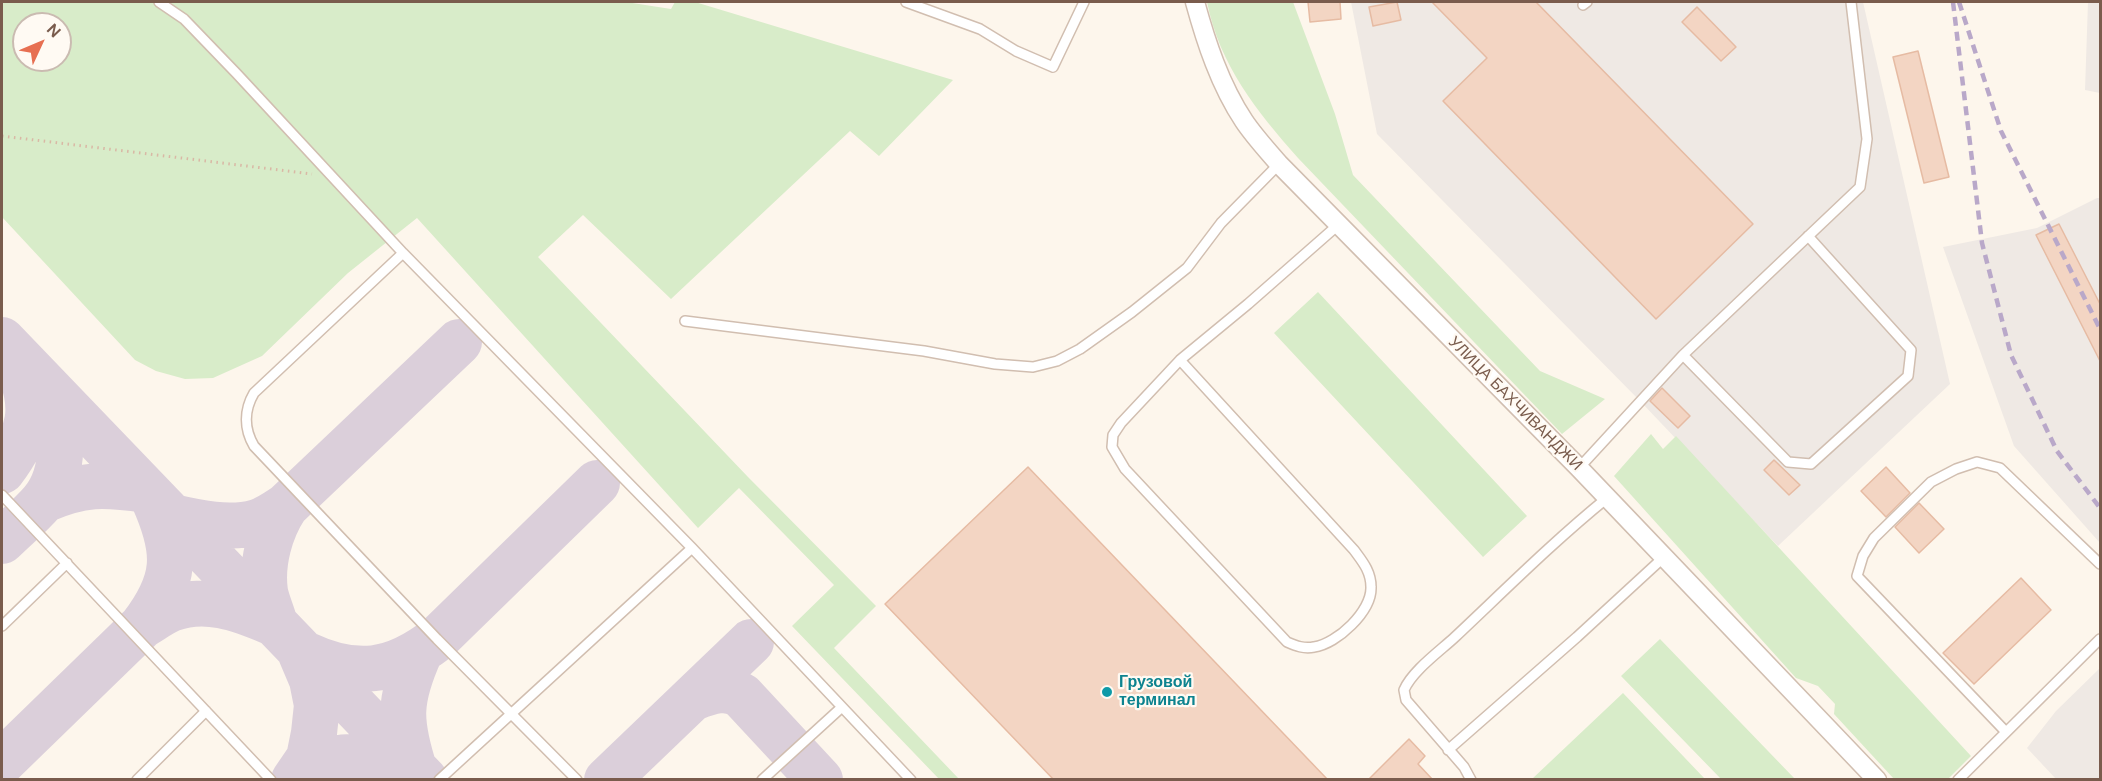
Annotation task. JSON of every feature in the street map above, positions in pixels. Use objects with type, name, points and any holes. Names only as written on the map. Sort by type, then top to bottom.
[{"type":"street","name":"УЛИЦА БАХЧИВАНДЖИ","points":[[1196,2],[1205,38],[1229,94],[1244,120],[1279,164],[1579,468],[1877,780]]},
{"type":"lane","points":[[159,2],[184,19],[403,253],[692,549],[911,780]]},
{"type":"lane","points":[[906,2],[980,29],[1016,51],[1053,67],[1084,2]]},
{"type":"lane","points":[[1579,468],[1683,355],[1860,187],[1867,139],[1851,2]]},
{"type":"lane","points":[[685,321],[924,351],[995,364],[1033,367],[1057,361],[1080,349],[1132,312],[1187,268],[1221,223],[1279,164]]},
{"type":"lane","points":[[1180,360],[1354,550],[1367,568],[1371,585],[1370,598],[1363,611],[1336,639],[1315,647],[1300,648],[1287,642],[1125,469],[1112,447],[1113,435],[1121,423],[1180,360],[1338,225]]},
{"type":"lane","points":[[1683,355],[1788,462],[1811,464],[1908,376],[1911,350],[1808,236]]},
{"type":"lane","points":[[403,253],[254,393],[249,402],[246,426],[249,437],[254,446],[437,639],[577,780]]},
{"type":"lane","points":[[2006,732],[1857,576],[1863,556],[1874,538],[1931,482],[1956,469],[1977,462],[2000,468],[2100,564]]},
{"type":"lane","points":[[2,495],[271,780]]},
{"type":"lane","points":[[1471,780],[1464,767],[1406,700],[1404,694],[1406,685],[1563,534],[1607,498]]},
{"type":"lane","points":[[439,780],[692,549]]},
{"type":"lane","points":[[1448,750],[1577,638],[1664,557]]},
{"type":"lane","points":[[2,626],[67,563]]},
{"type":"lane","points":[[1958,780],[2100,639]]},
{"type":"lane","points":[[762,780],[842,707]]},
{"type":"lane","points":[[137,780],[206,711]]},
{"type":"path","points":[[2,136],[332,176]]},
{"type":"shaded area","points":[[1351,2],[1863,2],[1950,384],[1778,546],[1640,401],[1377,134]]},
{"type":"shaded area","points":[[2088,2],[2100,2],[2100,93],[2085,90]]},
{"type":"shaded area","points":[[2100,198],[2100,543],[2014,446],[1943,247],[2037,228]]},
{"type":"shaded area","points":[[2100,668],[2100,779],[2056,779],[2027,748],[2056,711]]},
{"type":"green space","points":[[2,2],[626,2],[671,9],[675,2],[695,2],[953,80],[879,156],[850,131],[671,299],[583,215],[538,257],[748,477],[876,606],[834,648],[959,779],[939,779],[792,626],[834,585],[739,488],[698,528],[417,218],[348,273],[262,356],[213,378],[185,379],[156,371],[135,360],[2,217]]},
{"type":"green space","points":[[1207,2],[1293,2],[1335,114],[1353,175],[1540,371],[1605,399],[1562,434],[1298,158],[1268,122],[1230,67],[1213,25]]},
{"type":"green space","points":[[1318,292],[1527,516],[1483,557],[1274,333]]},
{"type":"green space","points":[[1651,434],[1663,449],[1676,436],[1971,756],[1948,779],[1894,779],[1834,714],[1835,704],[1818,686],[1796,678],[1614,476]]},
{"type":"green space","points":[[1660,639],[1795,779],[1721,779],[1621,676]]},
{"type":"green space","points":[[1623,693],[1705,779],[1532,779]]},
{"type":"building","points":[[1308,2],[1340,2],[1341,19],[1310,22]]},
{"type":"building","points":[[1397,2],[1401,20],[1373,26],[1369,7]]},
{"type":"building","points":[[1432,2],[1536,2],[1753,224],[1656,319],[1443,101],[1487,58]]},
{"type":"building","points":[[1697,7],[1736,47],[1721,61],[1682,22]]},
{"type":"building","points":[[1918,51],[1949,177],[1924,183],[1893,57]]},
{"type":"building","points":[[2059,224],[2100,304],[2100,361],[2036,235]]},
{"type":"building","points":[[1662,388],[1690,416],[1678,428],[1650,401]]},
{"type":"building","points":[[1774,460],[1800,485],[1789,495],[1764,470]]},
{"type":"building","name":"Грузовой терминал","points":[[1028,467],[1328,780],[1054,780],[885,604]]},
{"type":"building","points":[[1886,467],[1910,493],[1886,517],[1861,491]]},
{"type":"building","points":[[1919,503],[1944,529],[1919,553],[1895,527]]},
{"type":"building","points":[[2021,578],[2051,610],[1974,684],[1943,653]]},
{"type":"building","points":[[1409,739],[1425,756],[1418,764],[1433,780],[1368,780]]},
{"type":"taxiway","points":[[2,340],[425,780]]},
{"type":"taxiway","points":[[172,517],[225,526],[257,522],[272,515],[286,506],[459,342]]},
{"type":"taxiway","points":[[2,471],[19,445],[28,420],[27,394],[17,364]]},
{"type":"taxiway","points":[[2,541],[42,502],[56,477],[60,435],[53,393]]},
{"type":"taxiway","points":[[305,654],[341,667],[358,669],[389,665],[421,650],[437,639],[597,483]]},
{"type":"taxiway","points":[[44,500],[70,490],[94,486],[146,490]]},
{"type":"taxiway","points":[[2,762],[142,626],[154,610],[167,580],[170,565],[167,535],[154,500]]},
{"type":"taxiway","points":[[275,624],[265,592],[264,570],[271,536],[286,506]]},
{"type":"taxiway","points":[[142,626],[171,609],[196,604],[234,608],[271,622]]},
{"type":"taxiway","points":[[607,780],[751,642]]},
{"type":"taxiway","points":[[415,772],[406,739],[403,712],[408,684],[420,652]]},
{"type":"taxiway","points":[[294,780],[309,758],[317,705],[312,680],[301,654]]},
{"type":"taxiway","points":[[693,698],[724,690],[742,696],[820,780]]},
{"type":"taxiway","points":[[294,780],[318,764],[342,758],[366,758],[414,768]]},
{"type":"railway","points":[[1953,2],[1982,243],[2011,355],[2057,451],[2100,508]]},
{"type":"railway","points":[[1959,2],[2001,131],[2100,329]]},
{"type":"place","name":"Грузовой терминал","points":[[1107,692]]}]
